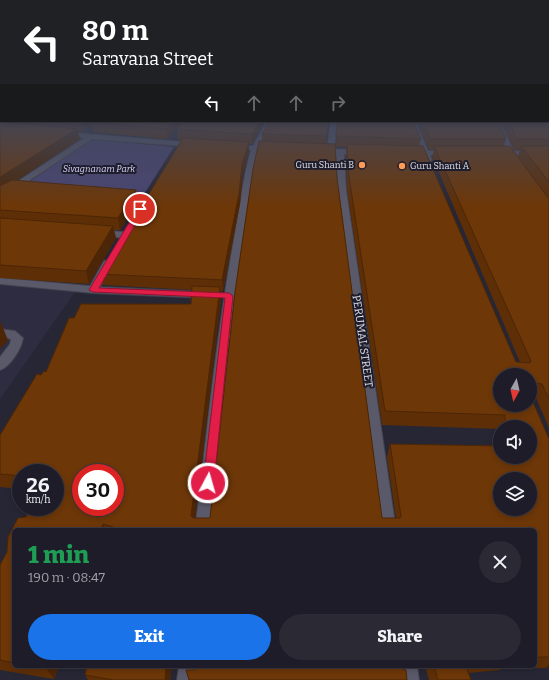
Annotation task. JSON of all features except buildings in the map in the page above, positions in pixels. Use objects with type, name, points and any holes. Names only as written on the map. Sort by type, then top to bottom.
[{"type":"street","points":[[0,197],[76,143]]},
{"type":"street","points":[[164,143],[203,146]]},
{"type":"street","points":[[203,528],[229,296],[245,204],[248,174],[258,143]]},
{"type":"street","name":"PERUMAL STREET","points":[[335,143],[388,528]]},
{"type":"street","points":[[421,143],[431,168]]},
{"type":"street","points":[[506,143],[510,153],[519,165]]},
{"type":"street","points":[[225,147],[285,149]]},
{"type":"street","points":[[315,150],[371,152]]},
{"type":"street","points":[[402,153],[456,153]]},
{"type":"street","points":[[495,153],[549,153]]},
{"type":"street","points":[[86,232],[124,235]]},
{"type":"street","points":[[93,290],[113,256]]},
{"type":"street","points":[[0,281],[93,290],[229,296]]},
{"type":"street","points":[[0,333],[11,334],[17,338],[16,345],[0,366]]},
{"type":"street","points":[[187,680],[188,668]]},
{"type":"street","points":[[407,668],[409,680]]},
{"type":"shaded area","points":[[0,282],[77,289],[0,399]]},
{"type":"green space","name":"Sivagnanam Park","points":[[85,143],[129,143],[174,147],[139,202],[16,191]]},
{"type":"place","name":"Guru Shanti B","points":[[362,165]]},
{"type":"place","name":"Guru Shanti A","points":[[402,166]]},
{"type":"route","points":[[140,209],[93,290],[229,296],[208,483]]}]
